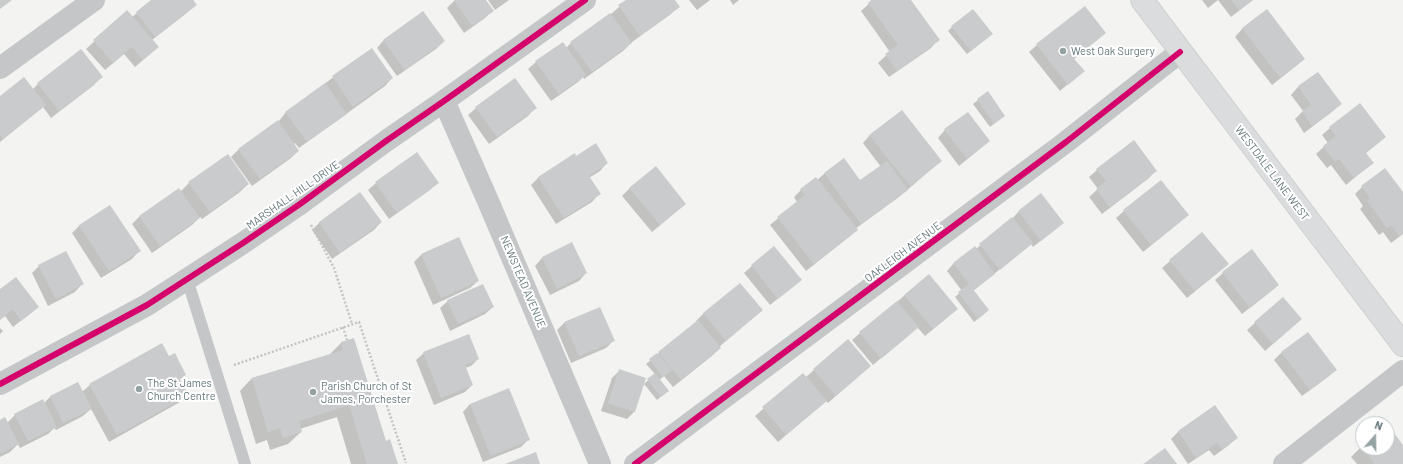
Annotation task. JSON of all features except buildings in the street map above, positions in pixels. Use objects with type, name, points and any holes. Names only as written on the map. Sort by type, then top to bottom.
[{"type":"street","points":[[0,68],[94,0]]},
{"type":"street","name":"MARSHALL HILL DRIVE","points":[[0,384],[147,305],[187,279],[300,204],[585,0]]},
{"type":"street","name":"WESTDALE LANE WEST","points":[[1142,0],[1180,52],[1400,338]]},
{"type":"street","name":"OAKLEIGH AVENUE","points":[[635,464],[1060,147],[1180,52]]},
{"type":"street","name":"NEWSTEAD AVENUE","points":[[444,101],[600,464]]},
{"type":"street","points":[[1284,464],[1403,371]]},
{"type":"lane","points":[[187,279],[246,464]]},
{"type":"path","points":[[300,204],[334,268],[352,324]]},
{"type":"path","points":[[216,371],[359,322],[406,463]]},
{"type":"path","points":[[343,327],[348,340]]},
{"type":"cycle path","points":[[0,384],[147,305],[243,243],[300,204],[585,0]]},
{"type":"cycle path","points":[[635,464],[1066,142],[1180,52]]},
{"type":"place","name":"West Oak Surgery","points":[[1063,51]]},
{"type":"place","name":"The St James Church Centre","points":[[139,389]]},
{"type":"place","name":"Parish Church of St James, Porchester","points":[[313,392]]}]
